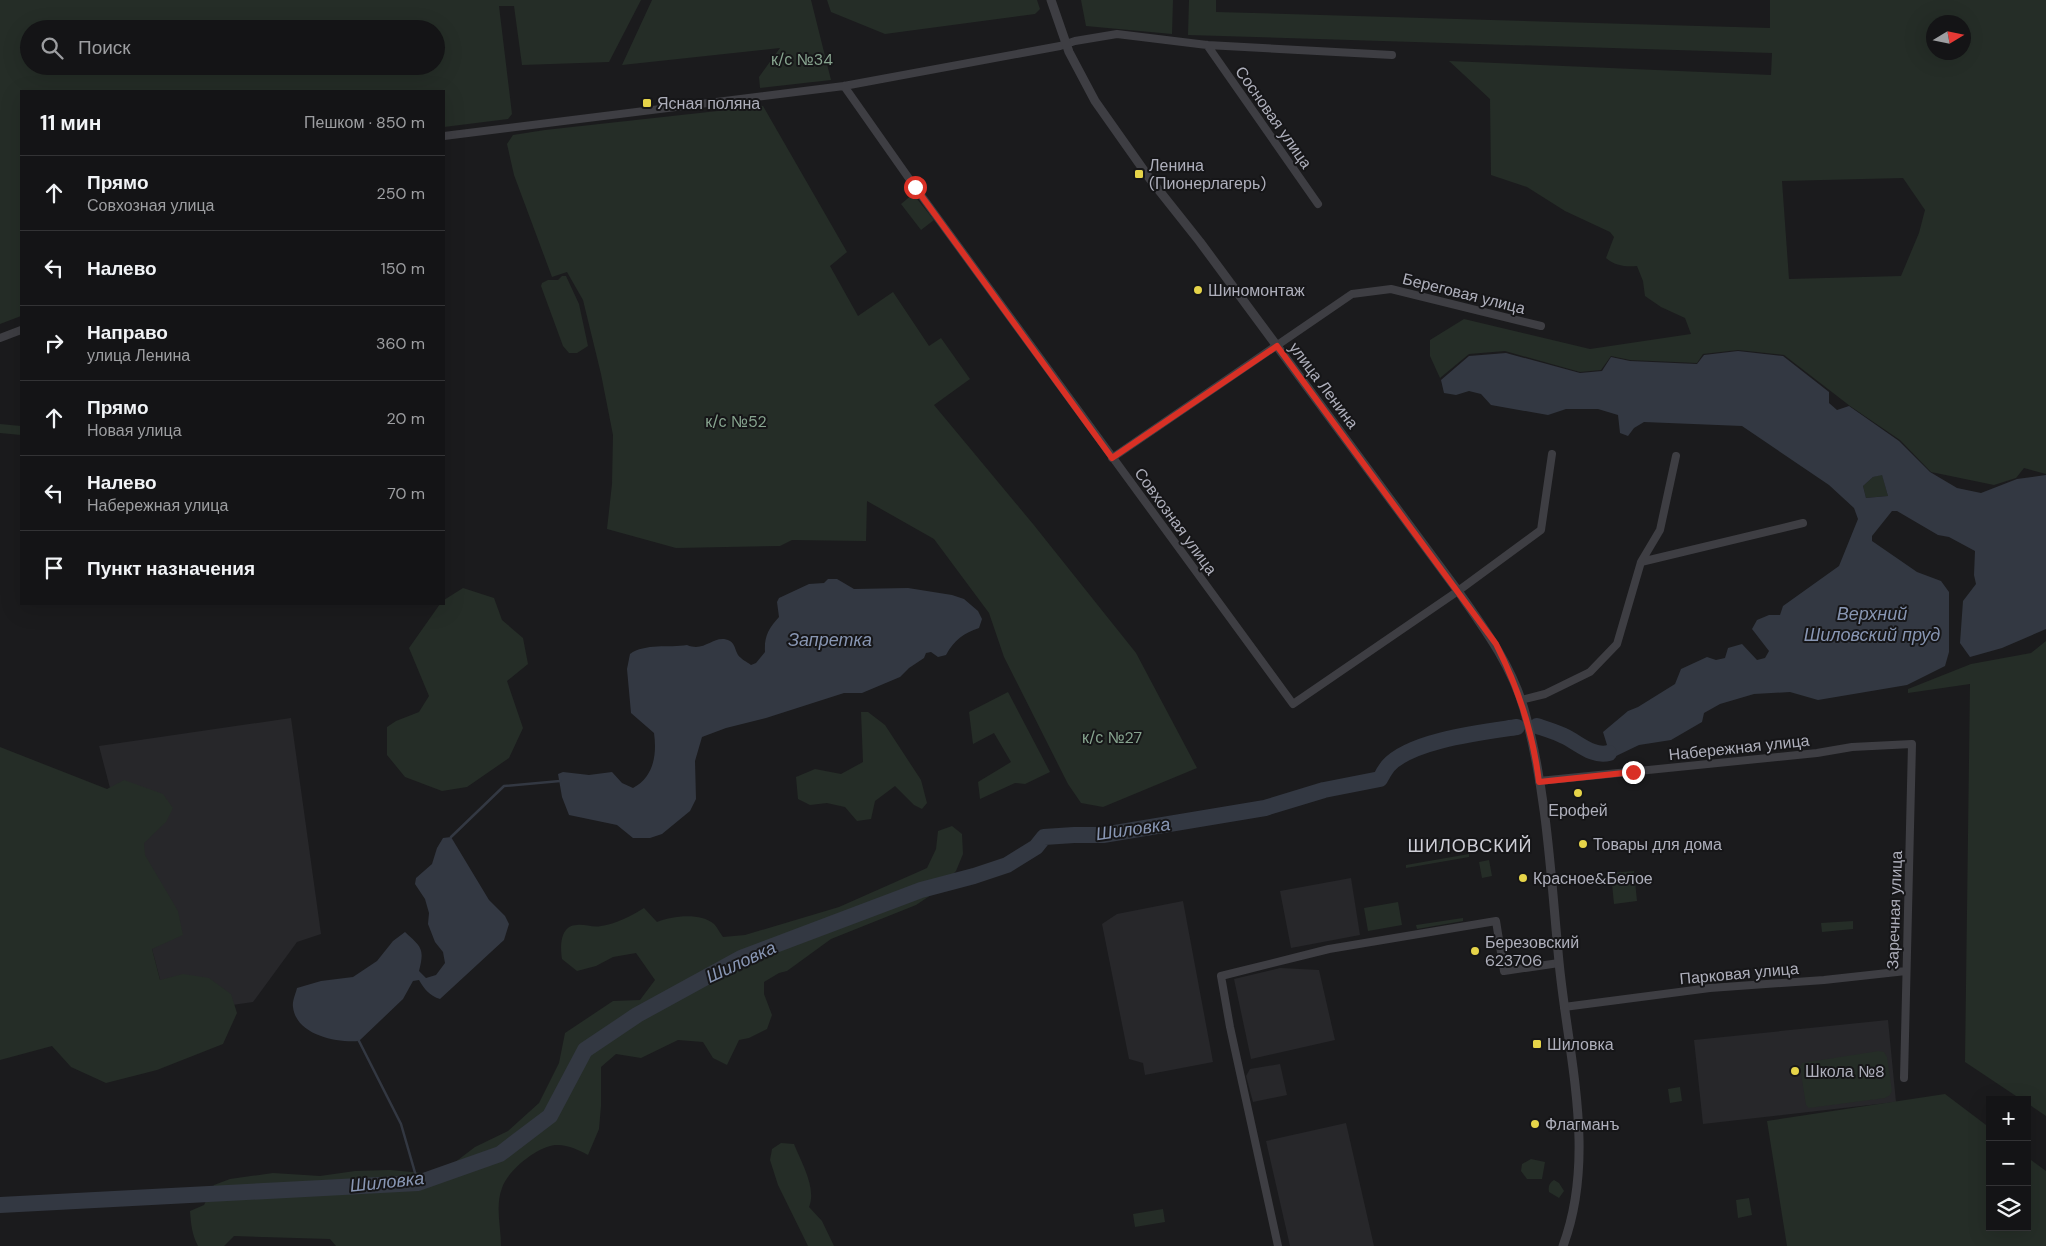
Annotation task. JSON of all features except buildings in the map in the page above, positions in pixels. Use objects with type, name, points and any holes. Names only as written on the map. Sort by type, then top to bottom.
[{"type":"street","name":"улица Ленина","points":[[1051,0],[1066,44],[1100,109],[1150,179],[1200,242],[1458,591],[1496,644],[1509,671],[1522,704],[1539,782],[1551,869],[1559,963],[1577,1104],[1580,1143],[1576,1199],[1572,1223],[1563,1246]]},
{"type":"street","points":[[445,136],[844,86],[1117,34],[1207,45],[1392,55]]},
{"type":"street","name":"Сосновая улица","points":[[1207,45],[1318,204]]},
{"type":"street","name":"Совхозная улица","points":[[844,86],[1112,458],[1293,704],[1458,591]]},
{"type":"street","name":"Береговая улица","points":[[1112,458],[1352,294],[1391,289],[1541,326]]},
{"type":"street","points":[[0,338],[20,330]]},
{"type":"street","points":[[1458,591],[1541,530],[1552,454]]},
{"type":"street","points":[[1522,704],[1590,672],[1617,644],[1641,562],[1660,530],[1676,456]]},
{"type":"street","points":[[1641,562],[1803,523]]},
{"type":"street","name":"Набережная улица","points":[[1539,782],[1817,753],[1852,747],[1912,744]]},
{"type":"street","name":"Заречная улица","points":[[1904,1078],[1906,971],[1910,905],[1912,744]]},
{"type":"street","points":[[1278,1246],[1230,1027],[1221,976],[1329,949],[1496,921],[1504,971],[1559,963]]},
{"type":"street","name":"Парковая улица","points":[[1564,1007],[1710,988],[1824,980],[1906,971]]},
{"type":"shaded area","points":[[291,718],[321,934],[297,942],[253,1002],[169,1014],[99,746]]},
{"type":"shaded area","points":[[1351,878],[1360,935],[1291,948],[1280,891]]},
{"type":"shaded area","points":[[1183,901],[1213,1062],[1145,1075],[1143,1063],[1129,1059],[1102,924],[1117,914]]},
{"type":"shaded area","points":[[1280,968],[1319,970],[1335,1040],[1251,1059],[1234,979]]},
{"type":"shaded area","name":"Школа №8","points":[[1888,1020],[1896,1102],[1703,1124],[1694,1040]]},
{"type":"shaded area","points":[[1280,1064],[1287,1095],[1253,1102],[1246,1076],[1250,1069]]},
{"type":"shaded area","points":[[1346,1123],[1374,1246],[1290,1246],[1266,1141]]},
{"type":"green space","points":[[0,0],[641,0],[609,62],[522,65],[514,6],[499,6],[512,114],[508,119],[445,127],[445,90],[20,90],[20,316],[0,324]]},
{"type":"green space","name":"к/с №34","points":[[652,0],[811,0],[831,80],[760,88],[759,77],[780,48],[622,65]]},
{"type":"green space","points":[[827,0],[1037,0],[1040,9],[1035,14],[885,34],[831,12]]},
{"type":"green space","points":[[1081,0],[1173,0],[1172,34],[1086,26]]},
{"type":"green space","points":[[1189,0],[1216,0],[1216,12],[1770,28],[1770,0],[2046,0],[2046,474],[2024,468],[2016,478],[1994,485],[1931,472],[1900,440],[1850,406],[1784,355],[1738,350],[1703,354],[1697,363],[1630,360],[1611,356],[1601,370],[1580,372],[1505,351],[1469,354],[1440,378],[1430,356],[1430,340],[1464,319],[1590,349],[1691,334],[1685,318],[1661,307],[1645,296],[1643,281],[1637,266],[1613,263],[1606,258],[1614,237],[1610,232],[1565,211],[1527,187],[1491,175],[1490,99],[1449,61],[1771,75],[1772,53],[1188,35]],"holes":[[[1903,178],[1925,210],[1919,233],[1901,276],[1789,279],[1782,181]]]},
{"type":"green space","name":"к/с №52","points":[[763,106],[847,252],[830,266],[858,316],[893,292],[929,346],[941,338],[970,379],[934,405],[1033,524],[1136,653],[1197,768],[1103,807],[1081,803],[1068,784],[1004,657],[989,613],[934,539],[867,501],[866,541],[792,540],[780,546],[676,548],[607,529],[612,484],[613,435],[601,374],[583,300],[567,272],[552,277],[514,175],[507,144],[513,135],[545,130]]},
{"type":"green space","points":[[913,194],[934,220],[921,230],[901,204]]},
{"type":"green space","points":[[562,276],[566,276],[579,304],[588,346],[577,353],[569,353],[563,346],[541,286],[542,283],[548,280],[558,280]]},
{"type":"green space","points":[[0,424],[20,426],[20,435],[0,433]]},
{"type":"green space","points":[[1882,474],[1888,496],[1866,498],[1863,486],[1873,477]]},
{"type":"green space","points":[[463,588],[494,598],[502,620],[523,638],[528,664],[507,681],[523,728],[509,758],[467,787],[442,791],[405,777],[387,755],[387,727],[396,721],[419,712],[429,696],[409,648],[439,605],[445,605],[445,599]]},
{"type":"green space","points":[[2046,641],[2046,1116],[2031,1106],[2031,1096],[2016,1096],[1965,1062],[1970,684],[1908,693],[1908,689],[1971,664],[2031,653]]},
{"type":"green space","points":[[1008,692],[1050,772],[1025,784],[1015,783],[980,799],[978,782],[1011,762],[994,733],[973,744],[969,712]]},
{"type":"green space","points":[[861,712],[868,712],[885,725],[921,780],[927,803],[922,809],[914,805],[895,786],[875,801],[871,819],[857,821],[845,807],[827,803],[810,805],[798,799],[796,777],[815,769],[841,774],[863,762]]},
{"type":"green space","points":[[0,747],[107,789],[124,780],[163,794],[173,808],[166,822],[144,843],[145,855],[178,911],[183,935],[152,949],[160,980],[183,974],[209,978],[231,994],[237,1013],[223,1044],[157,1070],[106,1083],[71,1067],[52,1046],[0,1060]]},
{"type":"green space","points":[[952,826],[962,834],[963,854],[956,871],[937,891],[916,905],[831,939],[787,971],[779,973],[764,982],[764,994],[772,1015],[767,1029],[749,1038],[739,1040],[727,1065],[713,1058],[703,1042],[678,1040],[641,1058],[616,1054],[601,1067],[599,1129],[588,1155],[568,1146],[555,1145],[540,1150],[524,1160],[510,1174],[502,1188],[499,1202],[501,1246],[336,1246],[330,1239],[234,1236],[224,1246],[198,1246],[193,1234],[190,1211],[204,1205],[214,1185],[230,1179],[273,1173],[320,1176],[355,1171],[390,1170],[423,1173],[450,1166],[475,1147],[508,1131],[539,1103],[559,1063],[565,1033],[613,1001],[640,1000],[655,980],[636,953],[613,957],[596,966],[577,971],[562,959],[561,954],[562,938],[571,926],[607,925],[644,908],[657,922],[686,916],[701,918],[714,924],[723,937],[745,935],[839,907],[927,868],[936,849],[938,831]]},
{"type":"green space","points":[[1444,840],[1445,848],[1431,850],[1430,842]]},
{"type":"green space","points":[[1469,854],[1469,857],[1406,868],[1406,865]]},
{"type":"green space","points":[[1489,860],[1492,876],[1482,878],[1479,862]]},
{"type":"green space","points":[[1634,871],[1637,901],[1614,904],[1611,873]]},
{"type":"green space","points":[[1398,902],[1402,925],[1368,931],[1364,908]]},
{"type":"green space","points":[[1463,918],[1463,921],[1417,929],[1416,925]]},
{"type":"green space","points":[[1853,921],[1853,929],[1822,932],[1821,923]]},
{"type":"green space","points":[[1879,1051],[1884,1052],[1887,1057],[1892,1091],[1890,1095],[1885,1098],[1809,1108],[1806,1105],[1800,1067],[1802,1063]]},
{"type":"green space","points":[[1680,1087],[1682,1101],[1670,1103],[1668,1089]]},
{"type":"green space","points":[[1945,1094],[1986,1125],[1986,1231],[2031,1231],[2031,1160],[2046,1171],[2046,1246],[1787,1246],[1767,1121]]},
{"type":"green space","points":[[781,1143],[794,1144],[810,1183],[811,1200],[809,1207],[822,1221],[834,1246],[808,1246],[778,1185],[770,1160],[772,1149]]},
{"type":"green space","points":[[1531,1159],[1545,1162],[1542,1179],[1527,1179],[1521,1171],[1522,1164]]},
{"type":"green space","points":[[1554,1180],[1559,1183],[1564,1191],[1559,1198],[1549,1192],[1549,1185]]},
{"type":"green space","points":[[1749,1198],[1752,1215],[1738,1218],[1736,1200]]},
{"type":"green space","points":[[1163,1209],[1165,1222],[1135,1227],[1133,1214]]},
{"type":"water","name":"Верхний Шиловский пруд","points":[[1738,351],[1783,356],[1829,392],[1829,403],[1837,410],[1849,406],[1899,441],[1930,472],[1957,488],[1981,493],[2017,479],[2046,475],[2046,629],[2002,648],[1970,657],[1960,643],[1963,601],[1976,584],[1974,575],[1975,551],[1949,537],[1938,535],[1897,511],[1892,511],[1872,536],[1872,541],[1917,572],[1941,581],[1949,592],[1949,652],[1945,666],[1907,685],[1818,700],[1790,692],[1754,694],[1720,704],[1704,713],[1702,722],[1671,740],[1639,745],[1614,757],[1592,758],[1589,751],[1601,751],[1607,745],[1603,732],[1628,711],[1638,707],[1675,684],[1681,669],[1707,657],[1716,660],[1725,658],[1728,648],[1742,644],[1757,660],[1765,658],[1769,651],[1752,629],[1757,620],[1769,615],[1780,615],[1783,606],[1839,566],[1858,519],[1854,508],[1829,485],[1742,426],[1644,422],[1634,428],[1628,436],[1620,433],[1618,415],[1598,409],[1566,409],[1548,415],[1491,405],[1481,394],[1469,391],[1456,395],[1444,393],[1441,380],[1469,356],[1506,353],[1580,373],[1602,371],[1611,357],[1630,361],[1697,364],[1704,355]],"holes":[[[1882,475],[1888,496],[1866,498],[1863,486],[1873,477]]]},
{"type":"water","name":"Запретка","points":[[828,579],[837,579],[854,589],[908,588],[952,595],[964,599],[978,611],[982,619],[979,628],[960,638],[952,645],[946,655],[938,657],[931,652],[926,653],[924,658],[900,677],[862,693],[844,693],[702,737],[695,761],[696,799],[690,811],[662,834],[650,838],[633,838],[617,825],[569,815],[562,797],[558,774],[563,772],[589,775],[612,772],[622,783],[633,788],[646,778],[650,771],[655,749],[654,733],[631,713],[627,669],[630,654],[650,647],[687,645],[699,647],[719,639],[724,639],[732,642],[738,655],[751,665],[756,663],[765,652],[765,641],[768,633],[779,617],[777,602],[779,598],[809,584],[824,583]]},
{"type":"water","points":[[451,837],[489,900],[505,916],[509,924],[504,940],[440,999],[428,992],[419,980],[413,981],[403,999],[359,1041],[329,1039],[309,1031],[296,1017],[293,1007],[297,988],[321,981],[353,977],[377,961],[393,941],[405,932],[415,941],[420,949],[422,957],[419,971],[426,978],[436,975],[445,963],[443,952],[435,942],[428,924],[429,913],[425,899],[415,884],[416,878],[432,864],[437,848],[443,838]]},
{"type":"waterway","name":"Шиловка","points":[[1537,726],[1561,735],[1591,751],[1603,754],[1609,753]]},
{"type":"waterway","name":"Шиловка","points":[[0,1205],[418,1183],[500,1154],[550,1116],[585,1050],[637,1015],[741,958],[921,890],[1007,865],[1036,847],[1044,837],[1103,835],[1265,808],[1324,790],[1380,779],[1388,766],[1399,757],[1430,744],[1468,735],[1517,727]]},
{"type":"waterway","points":[[451,837],[504,786],[560,781]]},
{"type":"waterway","points":[[359,1041],[401,1124],[418,1183]]},
{"type":"place","name":"Ясная поляна","points":[[647,103]]},
{"type":"place","name":"Ленина (Пионерлагерь)","points":[[1139,174]]},
{"type":"place","name":"Шиномонтаж","points":[[1198,290]]},
{"type":"place","name":"Ерофей","points":[[1578,793]]},
{"type":"place","name":"Товары для дома","points":[[1583,844]]},
{"type":"place","name":"Красное&Белое","points":[[1523,878]]},
{"type":"place","name":"Березовский 623706","points":[[1475,951]]},
{"type":"place","name":"Шиловка","points":[[1537,1044]]},
{"type":"place","name":"Школа №8","points":[[1795,1071]]},
{"type":"place","name":"Флагманъ","points":[[1535,1124]]},
{"type":"district","name":"ШИЛОВСКИЙ","points":[[1470,846]]},
{"type":"route","points":[[915,187],[1112,458],[1277,346],[1496,644],[1524,708],[1539,782],[1550,779],[1563,780],[1633,772]]},
{"type":"park label","name":"к/с №27","points":[[1112,737]]}]
